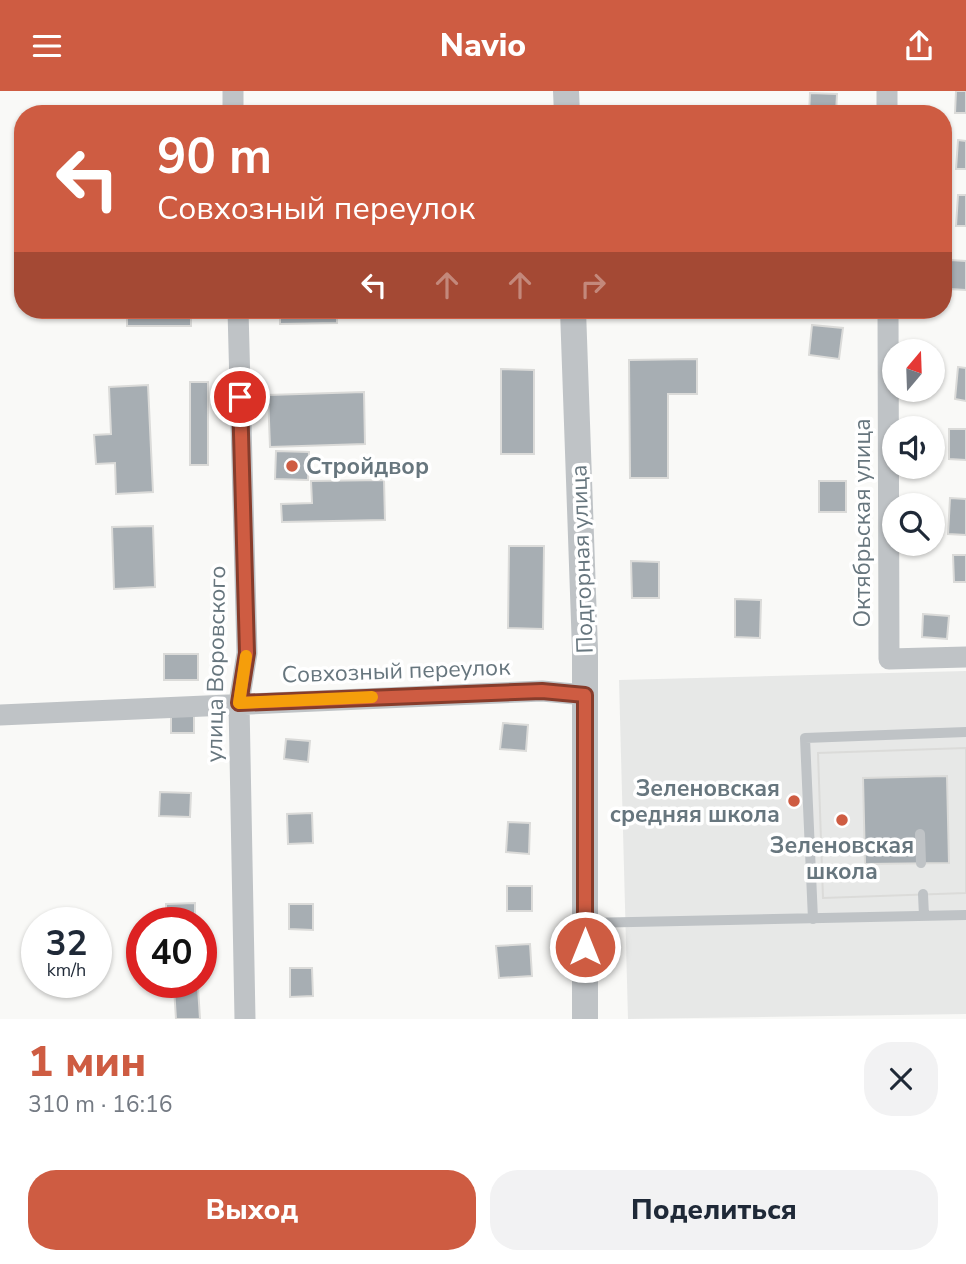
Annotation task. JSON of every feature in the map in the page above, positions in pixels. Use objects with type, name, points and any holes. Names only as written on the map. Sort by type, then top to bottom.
[{"type":"street","name":"улица Воровского","points":[[238,319],[247,653],[239,703],[245,1019]]},
{"type":"street","name":"Подгорная улица","points":[[573,319],[585,695],[585,1019]]},
{"type":"street","name":"Октябрьская улица","points":[[888,319],[889,659],[966,657]]},
{"type":"street","name":"Совхозный переулок","points":[[0,715],[542,691],[585,695]]},
{"type":"lane","points":[[814,919],[805,738],[966,732]]},
{"type":"lane","points":[[920,834],[921,863]]},
{"type":"lane","points":[[923,894],[924,916]]},
{"type":"lane","points":[[585,923],[966,915]]},
{"type":"shaded area","name":"Зеленовская средняя школа","points":[[966,671],[966,1014],[628,1019],[619,680]]},
{"type":"building","points":[[956,91],[966,91],[966,113],[955,113]]},
{"type":"building","points":[[810,93],[837,94],[836,105],[809,105]]},
{"type":"building","points":[[958,140],[966,141],[966,169],[956,169]]},
{"type":"building","points":[[958,195],[966,195],[966,226],[956,226]]},
{"type":"building","points":[[952,260],[966,261],[966,290],[952,289]]},
{"type":"building","points":[[127,319],[191,319],[191,326],[127,326]]},
{"type":"building","points":[[280,319],[337,319],[337,323],[280,324]]},
{"type":"building","points":[[812,325],[843,328],[839,359],[809,355]]},
{"type":"building","points":[[697,359],[697,394],[668,394],[668,478],[630,478],[629,360]]},
{"type":"building","points":[[958,367],[966,368],[966,401],[955,399]]},
{"type":"building","points":[[501,369],[534,370],[534,454],[501,454]]},
{"type":"building","points":[[190,382],[208,382],[208,465],[190,465]]},
{"type":"building","points":[[148,385],[153,492],[116,494],[115,463],[96,464],[94,435],[111,434],[109,387]]},
{"type":"building","points":[[364,392],[365,444],[270,447],[268,395]]},
{"type":"building","points":[[949,429],[966,429],[966,460],[949,459]]},
{"type":"building","name":"Стройдвор","points":[[276,451],[309,452],[308,480],[275,479]]},
{"type":"building","points":[[384,480],[385,520],[282,522],[281,504],[312,503],[311,481]]},
{"type":"building","points":[[819,481],[846,481],[846,512],[819,512]]},
{"type":"building","points":[[950,498],[966,499],[966,535],[948,534]]},
{"type":"building","points":[[153,526],[155,587],[114,589],[112,527]]},
{"type":"building","points":[[509,546],[544,546],[543,629],[508,628]]},
{"type":"building","points":[[953,555],[966,555],[966,582],[954,582]]},
{"type":"building","points":[[631,561],[659,562],[659,598],[632,598]]},
{"type":"building","points":[[735,599],[761,600],[760,638],[735,637]]},
{"type":"building","points":[[923,614],[949,616],[947,639],[922,637]]},
{"type":"building","points":[[164,654],[198,654],[198,680],[164,680]]},
{"type":"building","points":[[171,715],[194,715],[194,733],[171,733]]},
{"type":"building","points":[[503,723],[528,725],[526,751],[500,749]]},
{"type":"building","points":[[286,739],[310,741],[308,762],[284,759]]},
{"type":"building","name":"Зеленовская школа","points":[[966,748],[966,893],[823,898],[818,753]],"holes":[[[947,776],[949,863],[865,864],[863,778]]]},
{"type":"building","name":"Зеленовская школа","points":[[966,748],[966,893],[823,898],[818,753]]},
{"type":"building","points":[[160,792],[191,793],[190,817],[159,816]]},
{"type":"building","points":[[312,813],[313,843],[288,844],[287,814]]},
{"type":"building","points":[[508,822],[530,823],[529,854],[506,852]]},
{"type":"building","points":[[507,886],[532,886],[532,911],[507,911]]},
{"type":"building","points":[[195,903],[195,907],[166,907],[166,904]]},
{"type":"building","points":[[289,904],[313,904],[313,930],[289,929]]},
{"type":"building","points":[[530,944],[532,976],[499,978],[496,946]]},
{"type":"building","points":[[290,968],[312,968],[313,996],[290,997]]},
{"type":"building","points":[[175,998],[199,998],[200,1019],[176,1019]]},
{"type":"slow traffic","points":[[246,656],[239,703],[372,697]]},
{"type":"place","name":"Стройдвор","points":[[292,466]]},
{"type":"place","name":"Зеленовская средняя школа","points":[[794,801]]},
{"type":"place","name":"Зеленовская школа","points":[[842,820]]},
{"type":"route","points":[[240,397],[247,653],[239,703],[542,691],[585,695],[585,947]]}]
